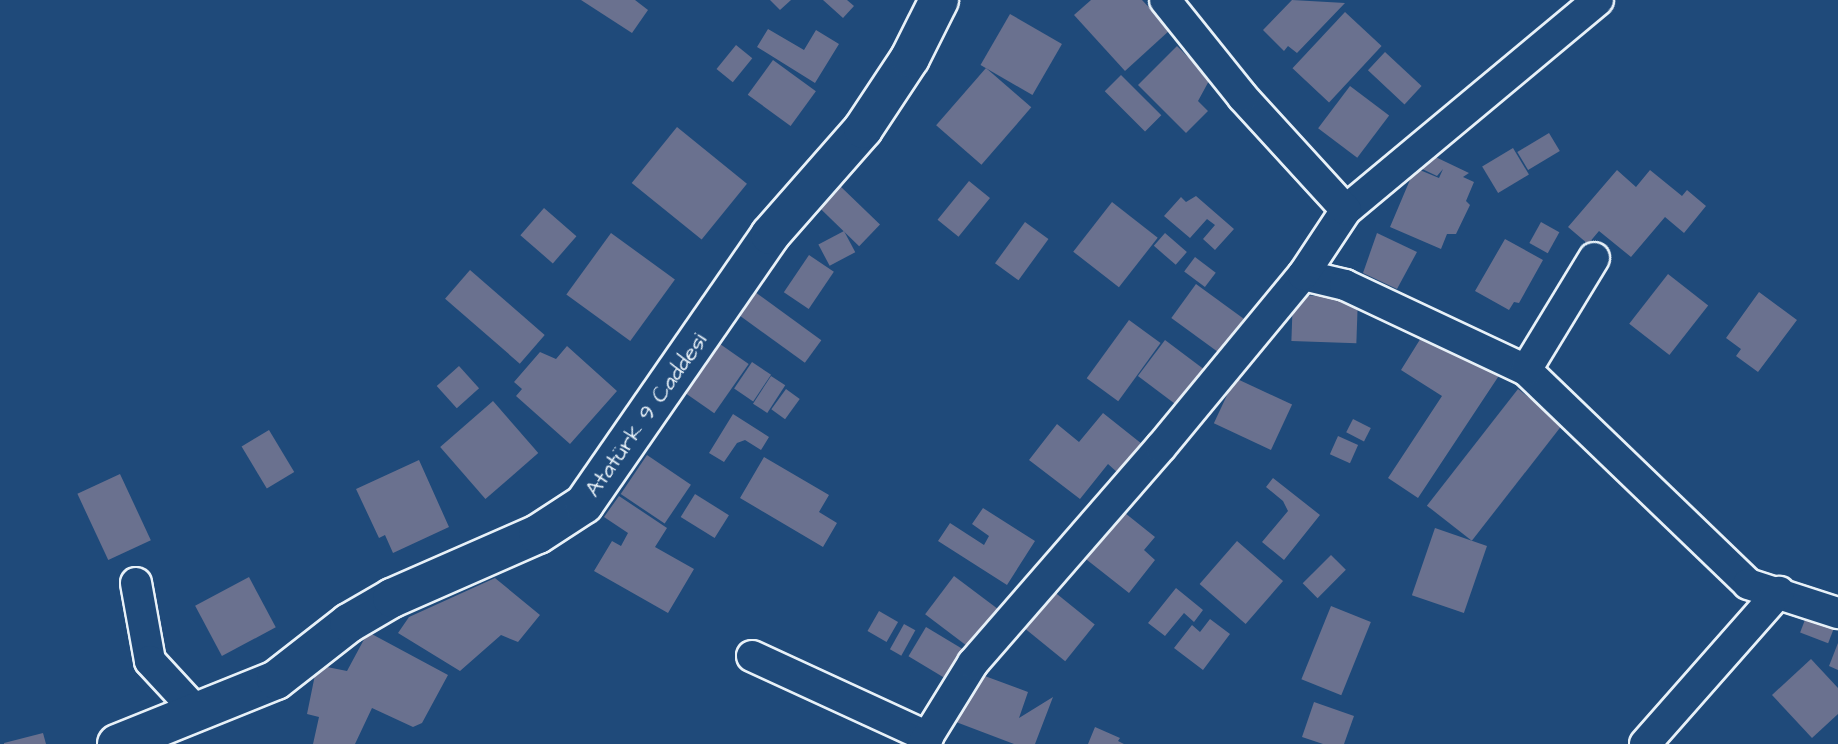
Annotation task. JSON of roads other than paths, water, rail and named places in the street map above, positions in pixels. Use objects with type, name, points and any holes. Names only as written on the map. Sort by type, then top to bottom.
[{"type":"street","name":"Atatürk 9 Caddesi","points":[[117,744],[199,714],[276,680],[349,623],[392,598],[538,534],[584,504],[770,235],[863,129],[910,58],[939,0]]},
{"type":"street","points":[[1165,0],[1242,96],[1346,210]]},
{"type":"street","points":[[752,656],[925,740],[973,663],[1161,447],[1303,275],[1346,210],[1598,0]]},
{"type":"street","points":[[1526,370],[1594,258]]},
{"type":"street","points":[[1303,275],[1345,285],[1526,370],[1748,584],[1838,612]]},
{"type":"street","points":[[136,583],[150,661],[199,714]]},
{"type":"street","points":[[1645,744],[1779,592]]}]
